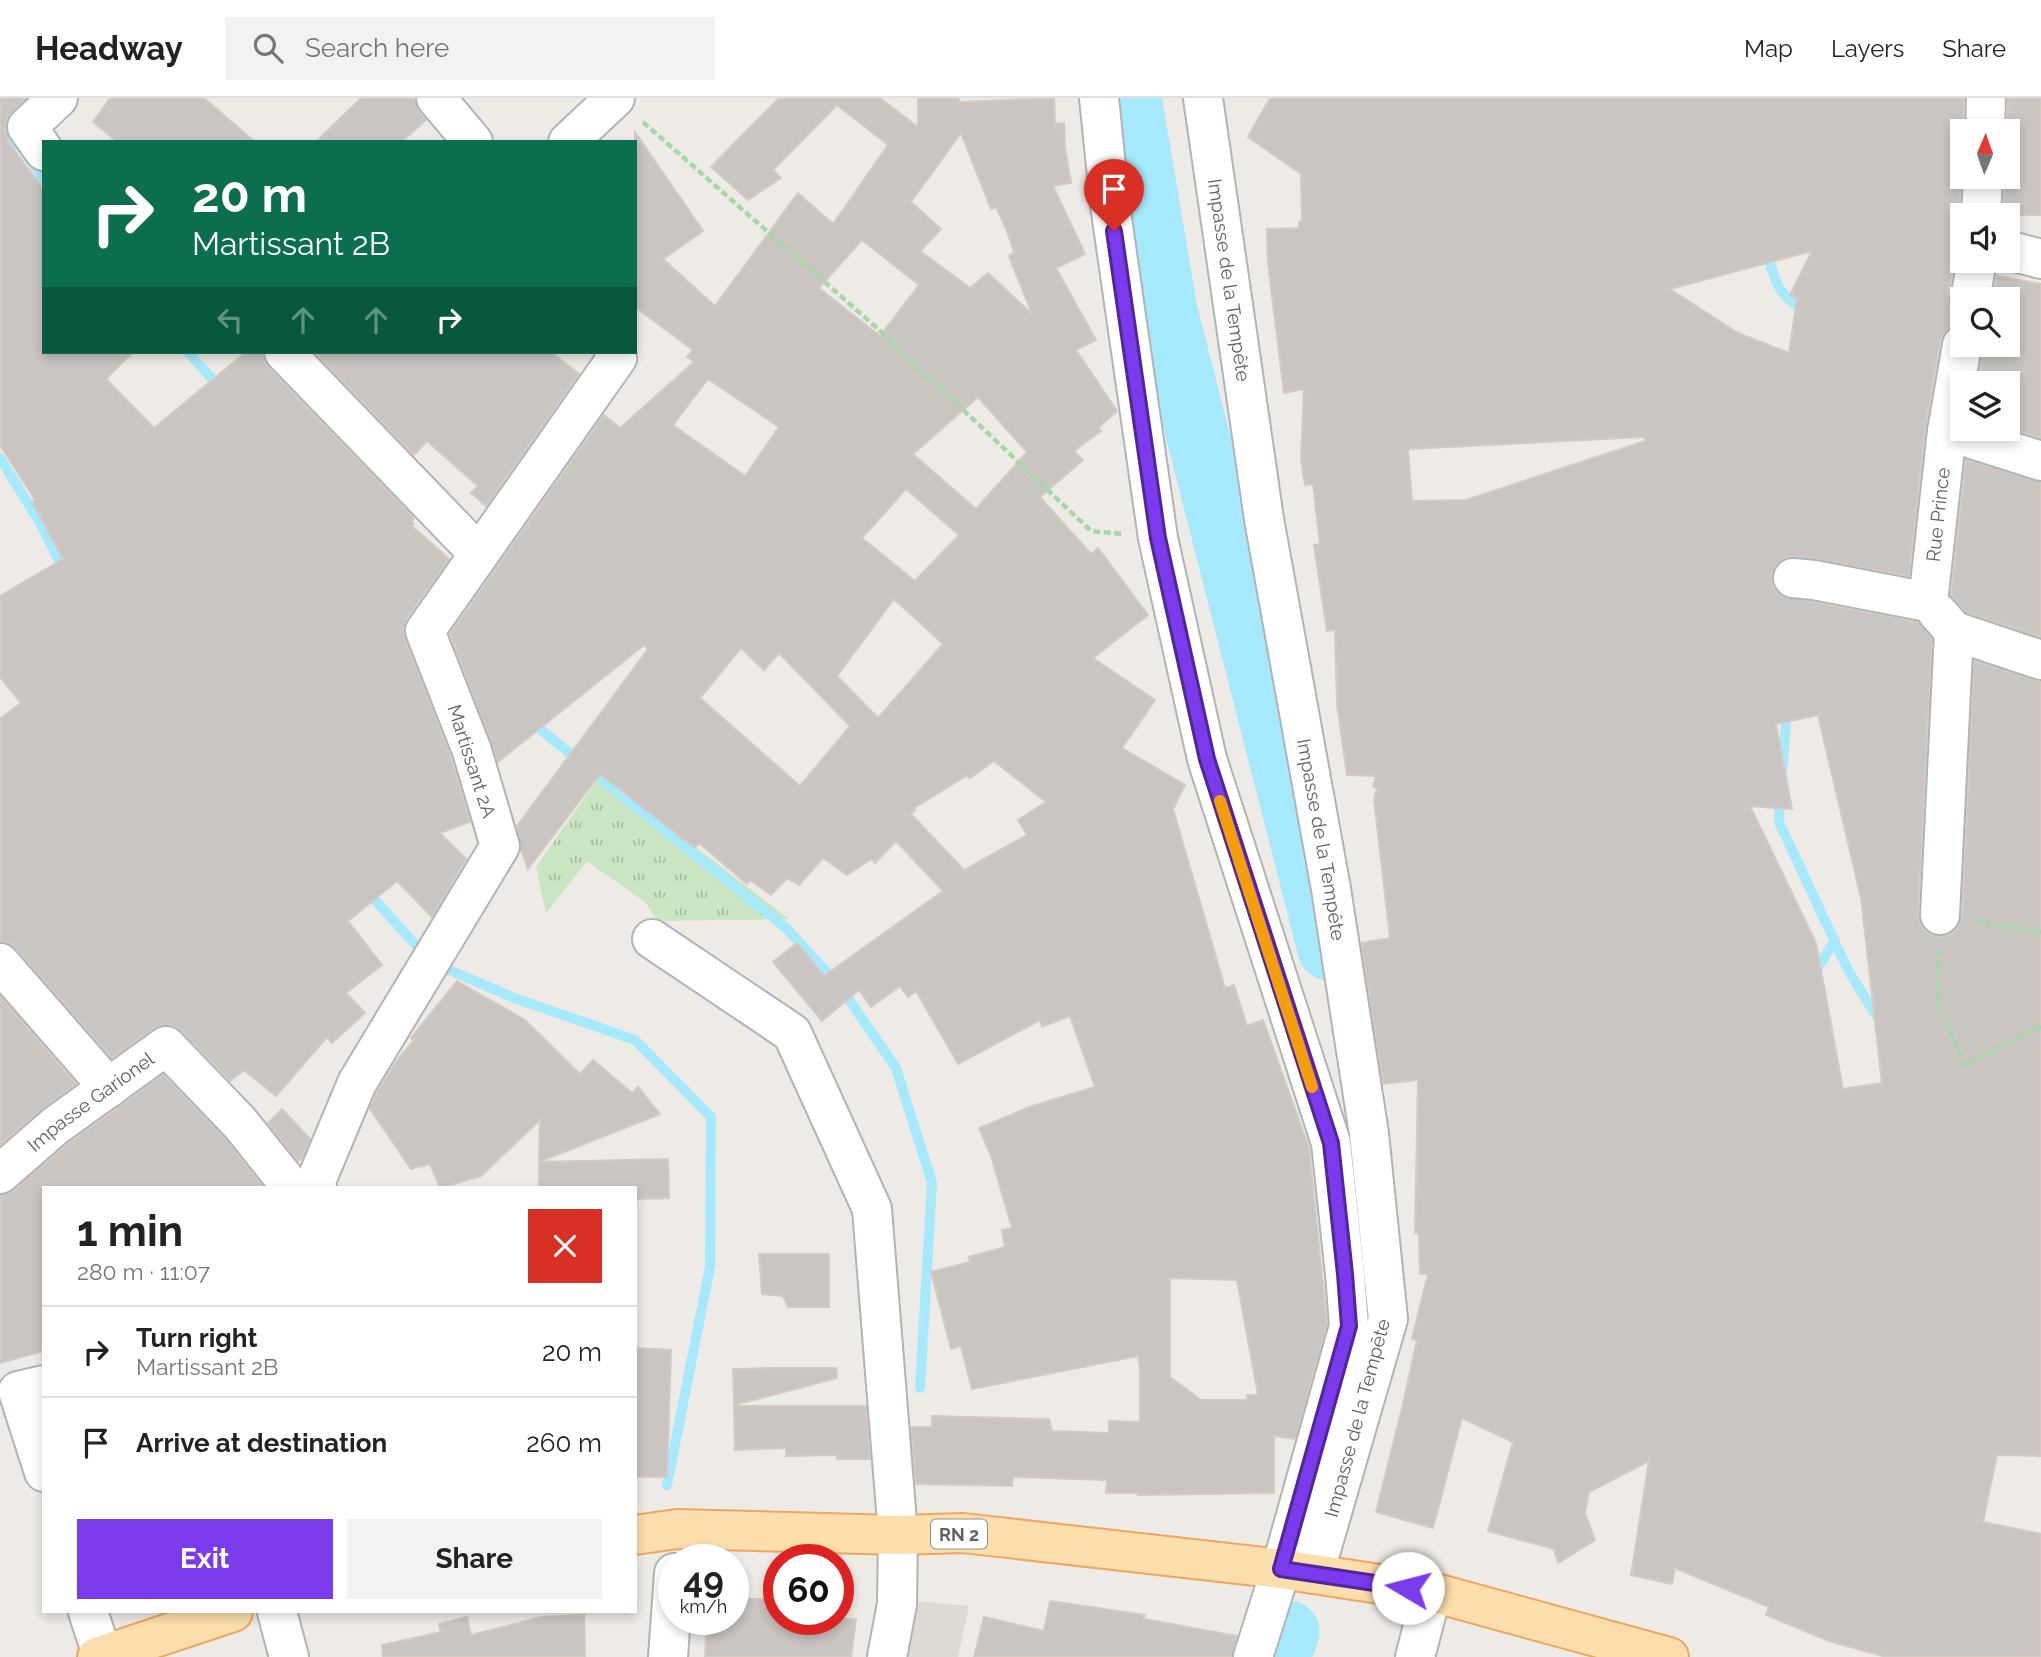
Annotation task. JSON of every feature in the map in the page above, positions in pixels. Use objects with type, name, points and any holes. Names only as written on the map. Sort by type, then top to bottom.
[{"type":"main road","name":"RN 2","points":[[637,1535],[676,1544],[963,1533],[1298,1572],[1432,1592],[1669,1657]]},
{"type":"main road","points":[[100,1656],[167,1646],[231,1613]]},
{"type":"street","points":[[436,98],[471,140]]},
{"type":"street","points":[[1099,98],[1110,205],[1158,538],[1207,759],[1331,1143],[1345,1274],[1349,1326],[1298,1572],[1253,1657]]},
{"type":"street","name":"Impasse de la Tempête","points":[[1203,98],[1264,519],[1331,888],[1368,1134],[1388,1320],[1298,1572]]},
{"type":"street","points":[[1985,119],[1986,98]]},
{"type":"street","points":[[571,140],[626,107]]},
{"type":"street","points":[[2020,253],[2041,259]]},
{"type":"street","points":[[286,354],[479,554]]},
{"type":"street","name":"Martissant 2A","points":[[317,1186],[316,1181],[357,1083],[500,846],[472,751],[425,631],[617,358],[615,354]]},
{"type":"street","name":"Rue Prince","points":[[1928,602],[1947,430],[1960,357]]},
{"type":"street","points":[[1947,430],[2041,461]]},
{"type":"street","points":[[1804,579],[1928,602],[1954,631],[2041,660]]},
{"type":"street","points":[[1940,915],[1954,631]]},
{"type":"street","points":[[652,939],[792,1033],[872,1209],[898,1535],[897,1604],[887,1657]]},
{"type":"street","points":[[0,963],[109,1088]]},
{"type":"street","name":"Impasse Garionel","points":[[0,1174],[55,1126],[166,1046],[240,1123],[290,1186]]},
{"type":"street","points":[[21,1390],[42,1465]]},
{"type":"street","points":[[1415,1657],[1432,1592]]},
{"type":"street","points":[[88,1613],[100,1656]]},
{"type":"street","points":[[277,1613],[289,1657]]},
{"type":"street","points":[[668,1657],[670,1635]]},
{"type":"path","points":[[626,107],[877,328],[1091,531],[1158,538]]},
{"type":"path","points":[[2041,932],[1940,915],[1938,1006],[1965,1065],[2041,1026]]},
{"type":"shaded area","points":[[903,1600],[969,1606],[958,1657],[893,1657]]},
{"type":"green space","points":[[598,772],[789,919],[658,921],[645,902],[587,861],[546,913],[536,867],[597,780]]},
{"type":"building","points":[[0,98],[26,98],[7,119],[5,129],[9,138],[7,140],[42,187],[42,354],[131,354],[106,379],[154,428],[244,354],[263,354],[268,367],[414,518],[411,521],[414,524],[412,526],[449,559],[407,618],[403,629],[451,758],[470,822],[440,833],[466,859],[432,917],[397,881],[348,921],[382,965],[346,993],[365,1013],[332,1043],[327,1037],[276,1096],[244,1070],[230,1081],[182,1031],[172,1025],[154,1028],[112,1058],[16,949],[8,943],[0,942],[0,719],[21,703],[0,677],[0,596],[63,559],[32,502],[35,500],[0,445]]},
{"type":"building","points":[[110,98],[204,98],[253,140],[116,140],[93,122]]},
{"type":"building","points":[[361,98],[415,98],[419,111],[426,120],[403,140],[318,140]]},
{"type":"building","points":[[779,98],[880,98],[918,127],[918,98],[959,98],[959,102],[1054,98],[1055,124],[1064,123],[1071,183],[1053,186],[1085,254],[1056,268],[1096,340],[1076,350],[1117,411],[1098,428],[1101,431],[1074,451],[1083,460],[1040,497],[1091,554],[1098,548],[1148,615],[1093,658],[1155,700],[1122,748],[1185,785],[1173,809],[1225,988],[1234,985],[1247,1026],[1263,1020],[1309,1148],[1327,1324],[1295,1439],[1274,1436],[1274,1493],[1138,1495],[1106,1493],[1107,1480],[1013,1477],[1012,1486],[916,1484],[911,1427],[932,1427],[932,1416],[1049,1419],[1052,1431],[1109,1433],[1109,1421],[1140,1422],[1140,1368],[1138,1356],[972,1389],[961,1346],[951,1349],[931,1272],[970,1262],[969,1257],[1005,1247],[1002,1230],[1012,1228],[991,1156],[979,1128],[1032,1106],[1095,1087],[1070,1016],[1042,1027],[1040,1020],[958,1064],[916,991],[908,997],[900,986],[871,1007],[859,990],[822,1021],[773,962],[797,943],[824,976],[943,891],[896,841],[875,863],[871,859],[847,875],[823,858],[799,885],[787,878],[771,895],[750,880],[747,884],[699,843],[695,848],[600,774],[528,869],[517,826],[648,649],[644,645],[498,762],[450,634],[604,415],[620,428],[694,362],[687,357],[693,350],[637,308],[635,132],[703,231],[663,259],[715,306],[798,193],[833,224],[888,145],[837,105],[773,170],[781,178],[748,200],[711,167]],"holes":[[[961,133],[991,209],[996,207],[1007,231],[1014,252],[1009,256],[1032,314],[988,273],[970,288],[920,251],[941,229],[911,202]],[[862,240],[919,285],[880,336],[819,288]],[[708,379],[779,427],[745,476],[673,425]],[[978,397],[1027,452],[976,509],[913,454]],[[906,489],[959,535],[915,581],[862,538]],[[894,599],[943,644],[878,718],[837,676]],[[741,648],[764,670],[779,653],[850,726],[800,786],[700,698]],[[994,761],[1046,802],[1018,820],[1027,835],[964,870],[911,814],[916,810],[914,808],[966,776],[970,778]],[[1170,1278],[1237,1280],[1258,1395],[1247,1395],[1247,1400],[1201,1400],[1170,1377]]]},
{"type":"building","points":[[1270,98],[1964,98],[1963,119],[1950,119],[1950,189],[1960,189],[1959,203],[1950,203],[1950,273],[1952,273],[1948,296],[1950,328],[1940,341],[1925,429],[1909,576],[1795,556],[1785,558],[1776,565],[1771,577],[1773,588],[1781,596],[1919,622],[1932,639],[1918,914],[1921,926],[1929,934],[1940,937],[1951,934],[1959,926],[1962,916],[1974,661],[2041,681],[2041,1456],[1997,1455],[1983,1522],[2041,1534],[2041,1657],[1886,1657],[1829,1641],[1766,1615],[1769,1607],[1675,1568],[1672,1584],[1631,1575],[1649,1461],[1589,1492],[1585,1513],[1595,1540],[1558,1563],[1554,1549],[1488,1531],[1513,1442],[1462,1418],[1433,1528],[1376,1512],[1417,1340],[1412,1339],[1428,1274],[1420,1274],[1419,1234],[1415,1233],[1418,1080],[1383,1084],[1361,943],[1390,938],[1374,799],[1376,776],[1347,775],[1337,704],[1335,630],[1327,631],[1314,545],[1320,544],[1313,484],[1305,485],[1301,460],[1304,389],[1284,393],[1268,263],[1267,229],[1299,228],[1299,222],[1302,221],[1301,174],[1248,137]],"holes":[[[1812,251],[1790,295],[1797,298],[1789,353],[1738,333],[1670,289]],[[1644,437],[1645,441],[1466,500],[1412,501],[1408,449]],[[1818,715],[1861,898],[1882,1083],[1843,1089],[1816,943],[1750,806],[1792,809],[1776,724]]]},
{"type":"building","points":[[2008,98],[2041,98],[2041,215],[2020,215],[2020,203],[2004,203],[2004,189],[2020,189],[2020,119],[2008,119]]},
{"type":"building","points":[[1997,276],[2041,284],[2041,438],[2020,431],[2020,371],[1980,371],[1981,357],[2020,357],[2020,287],[1995,287]]},
{"type":"building","points":[[316,354],[554,354],[579,374],[486,506],[471,493],[478,486],[427,441],[414,455]]},
{"type":"building","points":[[1966,460],[2041,482],[2041,637],[1966,612],[1951,596]]},
{"type":"building","points":[[457,981],[525,1020],[580,1074],[593,1060],[632,1093],[638,1087],[660,1114],[539,1162],[540,1120],[481,1176],[439,1186],[430,1164],[411,1169],[370,1109],[397,1060],[414,1040],[411,1038]]},
{"type":"building","points":[[0,996],[76,1084],[0,1145]]},
{"type":"building","points":[[163,1075],[224,1137],[262,1186],[42,1186],[42,1352],[0,1363],[0,1195],[14,1190],[69,1143]]},
{"type":"building","points":[[282,1109],[310,1139],[303,1157],[298,1161],[268,1123]]},
{"type":"building","points":[[668,1159],[669,1198],[637,1199],[637,1186],[539,1186],[539,1162]]},
{"type":"building","points":[[759,1254],[829,1254],[829,1307],[788,1307],[783,1296],[762,1294]]},
{"type":"building","points":[[637,1348],[671,1350],[667,1477],[637,1477]]},
{"type":"building","points":[[836,1368],[837,1378],[734,1405],[733,1369]]},
{"type":"building","points":[[734,1406],[866,1406],[870,1459],[837,1459],[837,1455],[786,1456],[786,1448],[735,1450]]},
{"type":"building","points":[[749,1599],[763,1599],[763,1635],[854,1635],[851,1657],[705,1657],[706,1635],[749,1635]]},
{"type":"building","points":[[1050,1601],[1145,1615],[1144,1619],[1237,1636],[1232,1657],[974,1657],[984,1617],[1044,1631]]},
{"type":"building","points":[[584,1615],[585,1657],[383,1657],[382,1645],[441,1632],[439,1624],[467,1617],[471,1635],[542,1617]]},
{"type":"waterway","points":[[1130,98],[1166,311],[1329,949]]},
{"type":"waterway","points":[[0,134],[20,146],[42,176]]},
{"type":"waterway","points":[[1766,249],[1778,286],[1788,299],[1806,311]]},
{"type":"waterway","points":[[190,354],[221,389]]},
{"type":"waterway","points":[[0,458],[40,523],[65,572]]},
{"type":"waterway","points":[[1782,774],[1787,710]]},
{"type":"waterway","points":[[530,721],[786,928],[841,988],[896,1068],[932,1183],[920,1388]]},
{"type":"waterway","points":[[1780,797],[1779,822],[1848,970],[1880,1022]]},
{"type":"waterway","points":[[365,889],[422,952]]},
{"type":"waterway","points":[[1813,976],[1835,940]]},
{"type":"waterway","points":[[445,968],[514,998],[635,1040],[711,1117],[710,1267],[667,1485]]},
{"type":"waterway","points":[[1279,1657],[1288,1632]]},
{"type":"slow traffic","points":[[1220,801],[1312,1087]]},
{"type":"route","points":[[1114,231],[1158,538],[1207,759],[1331,1143],[1349,1326],[1281,1569],[1408,1588]]}]
